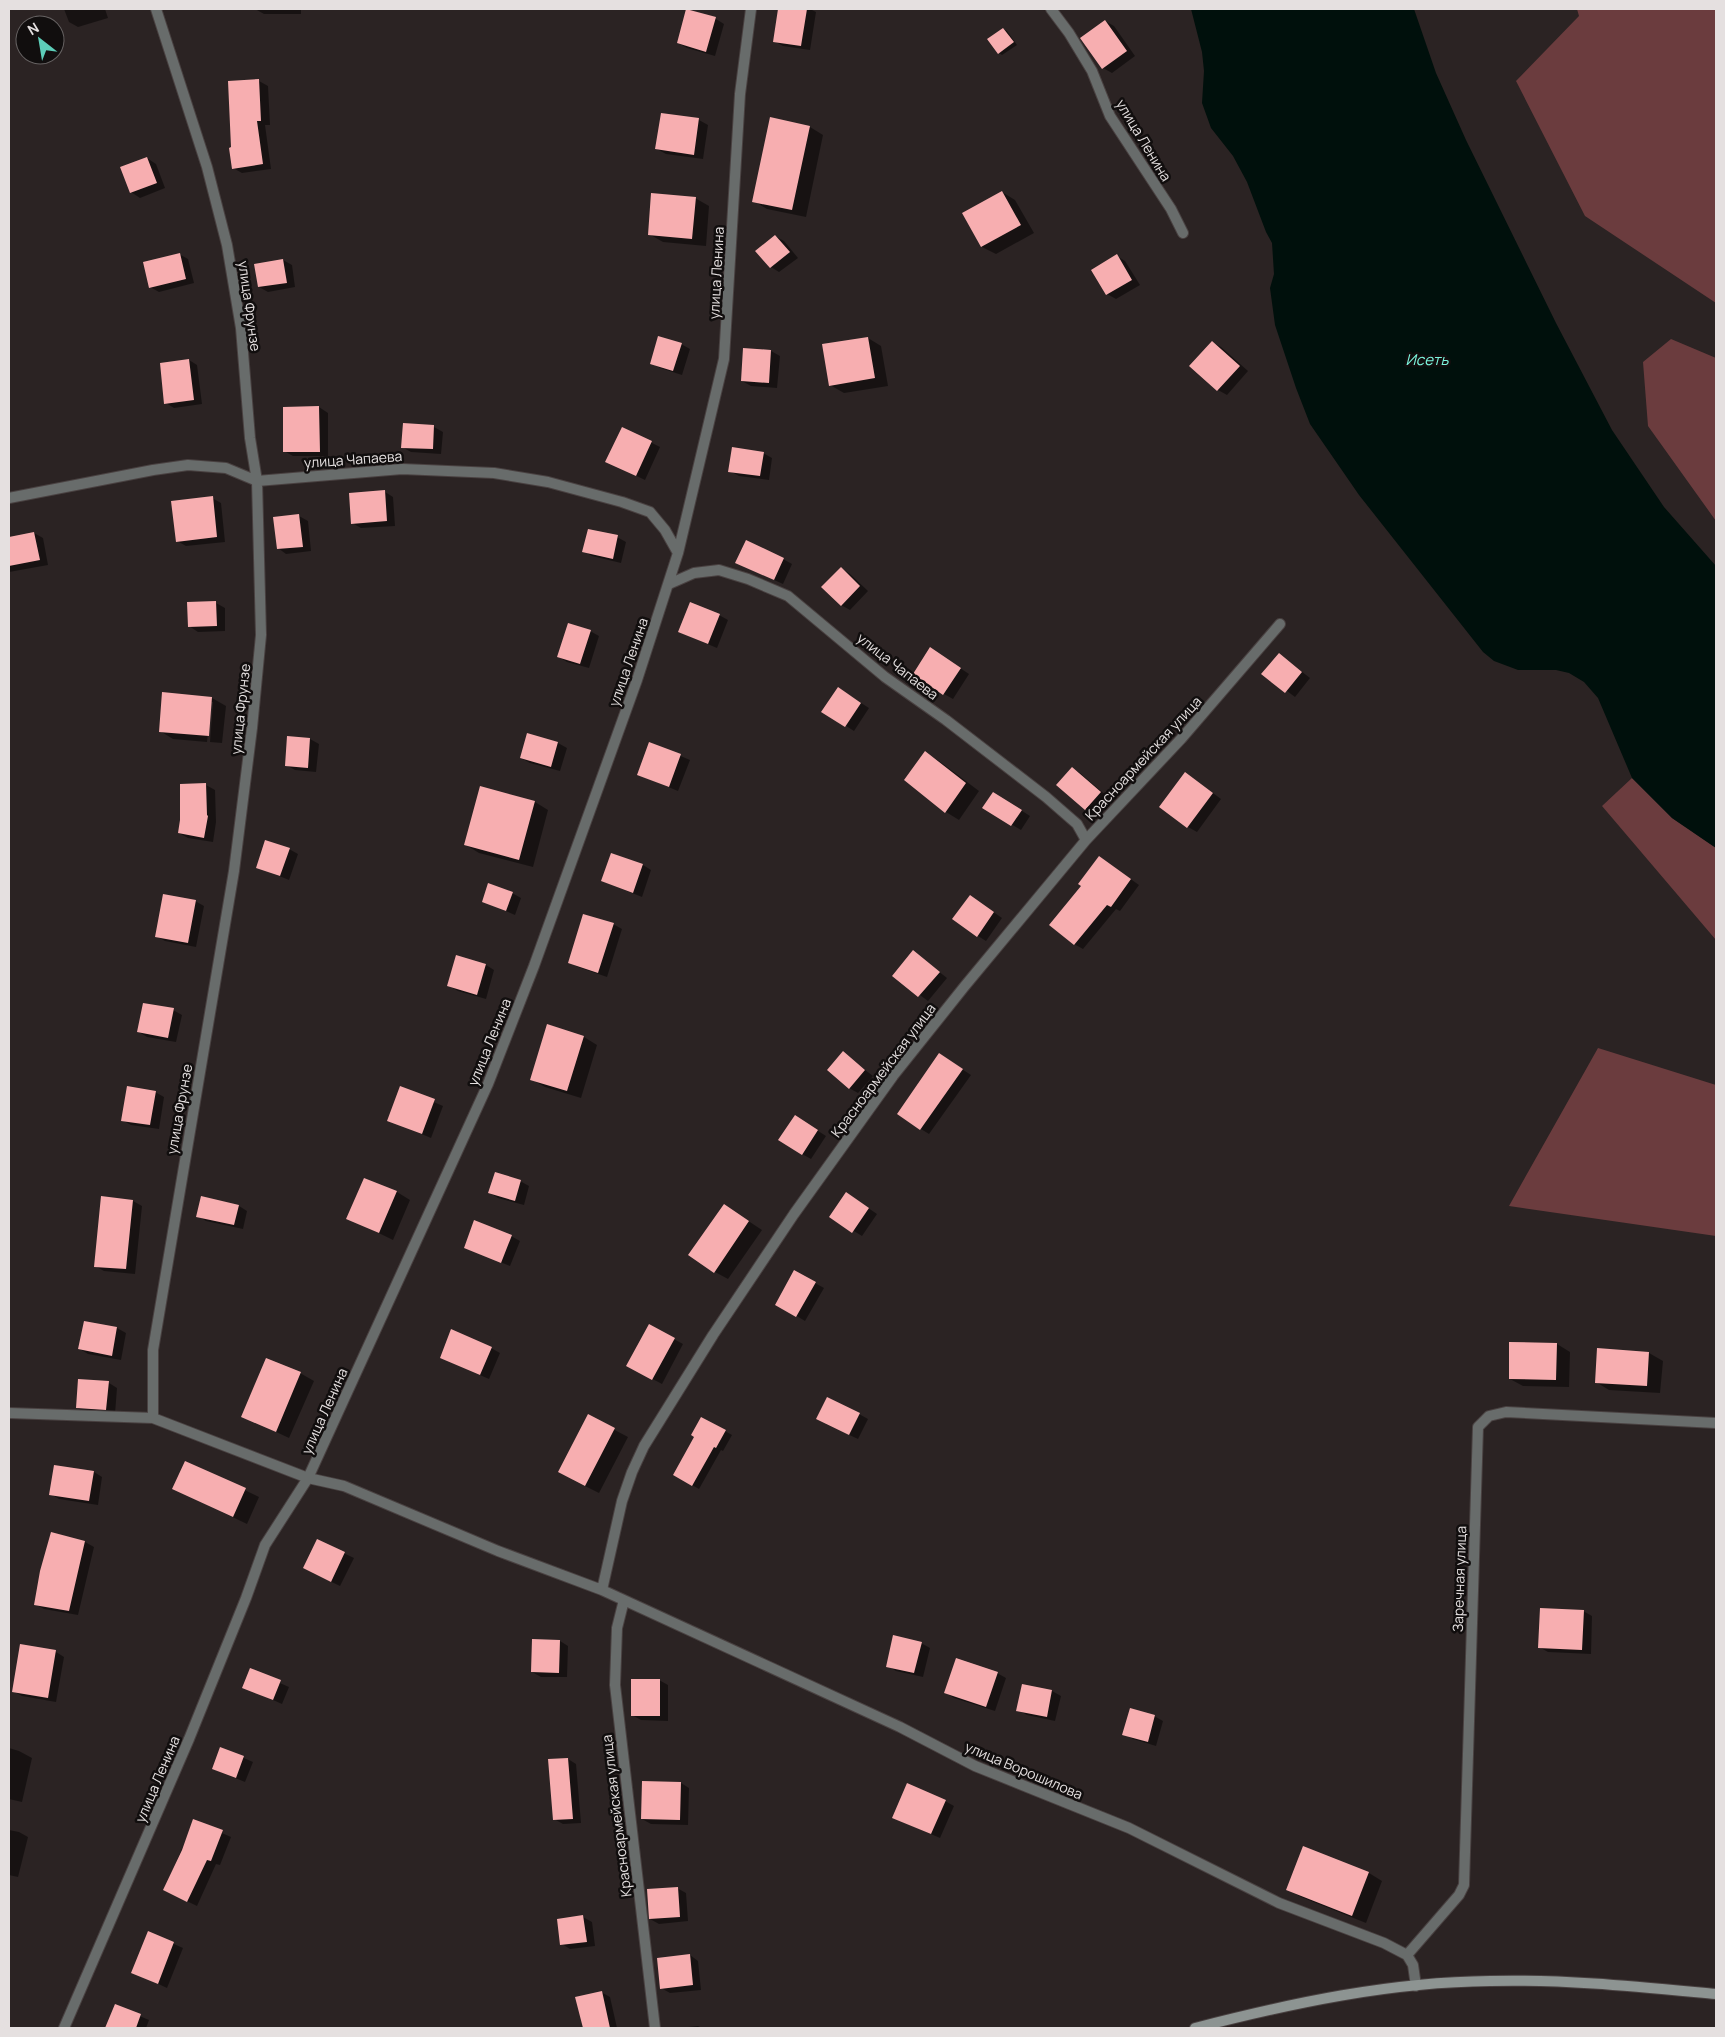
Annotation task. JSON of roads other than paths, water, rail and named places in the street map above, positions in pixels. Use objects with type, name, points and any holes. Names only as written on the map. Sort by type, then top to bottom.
[{"type":"main road","points":[[1196,2028],[1312,2000],[1416,1986],[1488,1980],[1555,1981],[1716,1994]]},
{"type":"street","name":"улица Фрунзе","points":[[152,1418],[153,1350],[234,871],[252,728],[261,635],[257,481],[250,438],[241,328],[227,245],[206,167],[156,9]]},
{"type":"street","name":"улица Ленина","points":[[64,2028],[186,1747],[266,1545],[308,1478],[488,1084],[572,863],[669,584],[724,360],[740,94],[751,9]]},
{"type":"street","name":"улица Ленина","points":[[1051,9],[1069,33],[1092,71],[1110,116],[1171,209],[1183,233]]},
{"type":"street","name":"улица Чапаева","points":[[9,498],[152,470],[188,465],[226,468],[257,481],[402,468],[494,473],[548,482],[622,502],[650,512],[665,530],[678,553]]},
{"type":"street","name":"улица Чапаева","points":[[669,584],[694,573],[719,570],[748,579],[788,596],[885,677],[946,720],[1046,797],[1077,824],[1086,840]]},
{"type":"street","name":"Красноармейская улица","points":[[602,1590],[614,1532],[632,1472],[644,1446],[712,1335],[789,1222],[893,1076],[1086,840],[1181,739],[1280,624]]},
{"type":"street","name":"Заречная улица","points":[[1407,1956],[1459,1895],[1464,1885],[1478,1427],[1489,1416],[1506,1412],[1716,1423]]},
{"type":"street","name":"улица Ворошилова","points":[[9,1413],[152,1418],[308,1478],[344,1486],[498,1551],[602,1590],[900,1727],[975,1766],[1129,1828],[1279,1903],[1384,1943],[1407,1956]]},
{"type":"street","name":"Красноармейская улица","points":[[624,1600],[617,1628],[615,1685],[655,2028]]},
{"type":"street","points":[[1407,1956],[1413,1965],[1416,1986]]},
{"type":"water","name":"Исеть","points":[[1191,9],[1414,9],[1436,73],[1466,140],[1556,323],[1612,430],[1664,507],[1716,566],[1716,848],[1672,818],[1632,778],[1598,698],[1584,682],[1569,673],[1556,670],[1518,670],[1494,661],[1483,652],[1359,495],[1310,424],[1275,325],[1270,288],[1274,274],[1272,243],[1247,182],[1233,156],[1211,128],[1202,103],[1204,71],[1202,52]]}]
